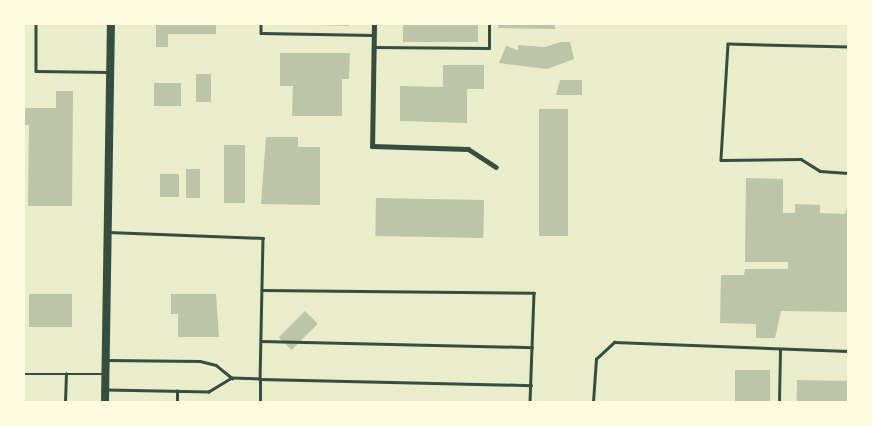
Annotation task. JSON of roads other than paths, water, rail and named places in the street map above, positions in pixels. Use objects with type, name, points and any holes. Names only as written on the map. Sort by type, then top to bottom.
[{"type":"main road","points":[[105,402],[111,24]]},
{"type":"street","points":[[374,24],[372,146],[468,149],[496,167]]},
{"type":"lane","points":[[36,24],[36,71],[109,72]]},
{"type":"lane","points":[[261,24],[261,33],[374,36]]},
{"type":"lane","points":[[374,47],[489,48],[489,24]]},
{"type":"lane","points":[[848,47],[728,44],[721,160],[801,159],[820,171],[848,173]]},
{"type":"lane","points":[[107,232],[263,238],[260,402]]},
{"type":"lane","points":[[262,290],[534,293],[530,402]]},
{"type":"lane","points":[[261,341],[532,347]]},
{"type":"lane","points":[[593,402],[596,359],[614,342],[780,350],[848,351]]},
{"type":"lane","points":[[780,350],[780,402]]},
{"type":"lane","points":[[106,360],[200,361],[216,365],[232,378]]},
{"type":"lane","points":[[24,374],[106,374]]},
{"type":"lane","points":[[65,402],[66,374]]},
{"type":"lane","points":[[105,390],[209,392],[232,378],[531,385]]},
{"type":"lane","points":[[177,392],[177,402]]}]
